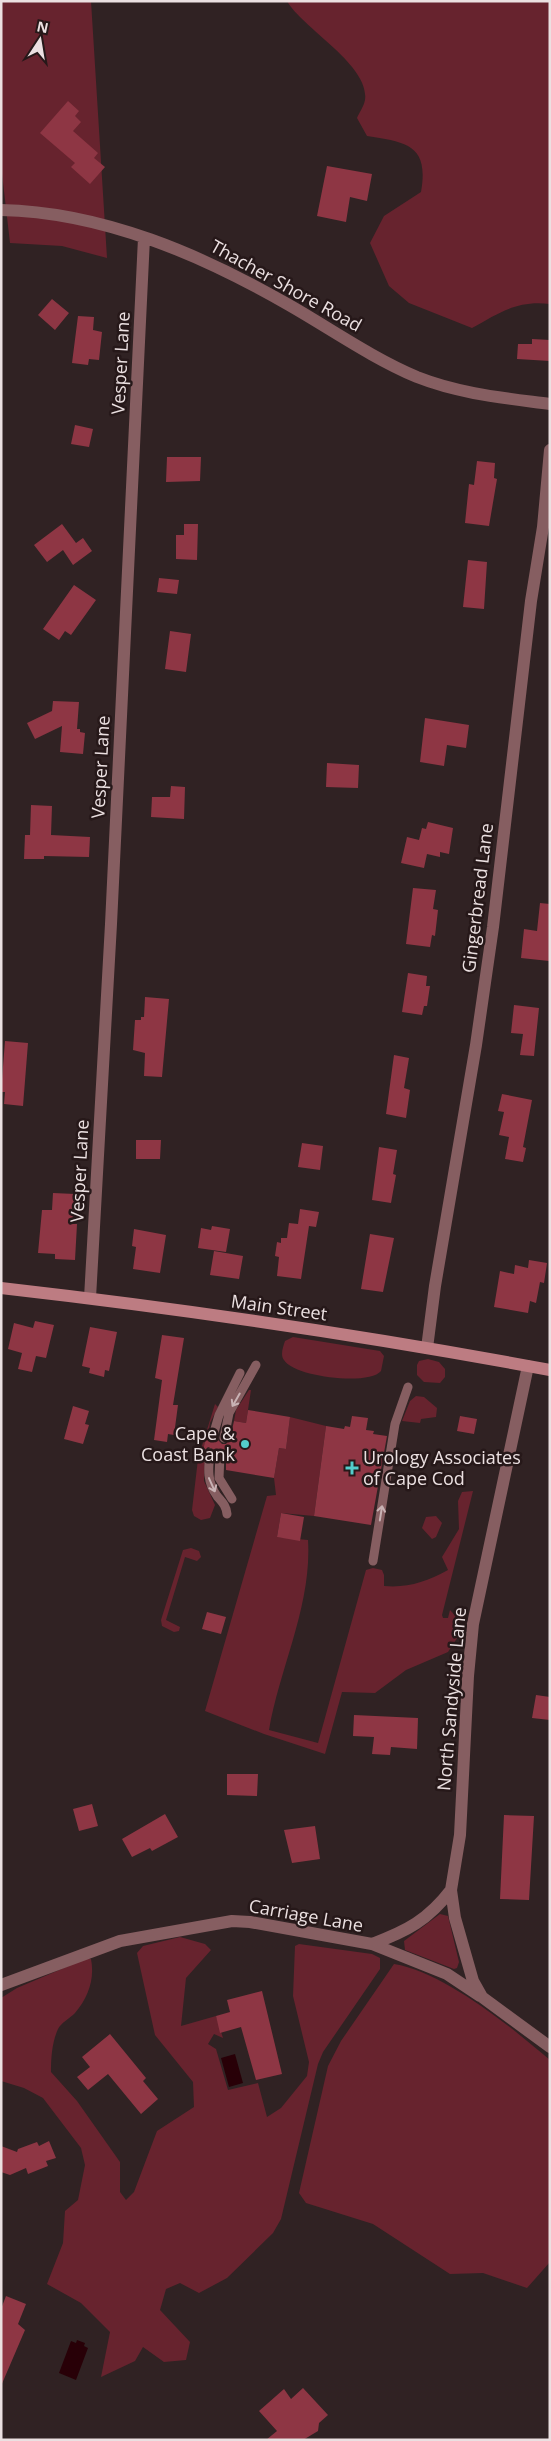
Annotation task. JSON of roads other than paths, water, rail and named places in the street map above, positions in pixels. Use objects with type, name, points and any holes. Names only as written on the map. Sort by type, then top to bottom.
[{"type":"main road","name":"Main Street","points":[[1,1288],[90,1298],[428,1348],[550,1370]]},
{"type":"street","name":"Thacher Shore Road","points":[[1,210],[59,215],[144,238],[234,274],[344,338],[416,376],[471,393],[550,404]]},
{"type":"street","name":"Vesper Lane","points":[[90,1298],[144,238]]},
{"type":"street","name":"Gingerbread Lane","points":[[428,1348],[435,1286],[476,1045],[493,927],[532,601],[543,527],[550,450]]},
{"type":"street","name":"North Sandyside Lane","points":[[528,1366],[473,1624],[468,1676],[460,1835],[451,1890],[455,1918],[473,1981],[482,1997],[550,2046]]},
{"type":"street","points":[[372,1944],[404,1932],[424,1919],[439,1906],[451,1890]]},
{"type":"street","name":"Carriage Lane","points":[[1,1984],[120,1941],[214,1923],[250,1922],[372,1944],[447,1974],[482,1997]]},
{"type":"lane","points":[[224,1438],[229,1413],[256,1366]]},
{"type":"lane","points":[[213,1436],[219,1414],[240,1372]]},
{"type":"lane","points":[[373,1561],[394,1424],[408,1387]]},
{"type":"lane","points":[[210,1453],[208,1476],[214,1490],[224,1504],[227,1514]]},
{"type":"lane","points":[[220,1454],[219,1478],[232,1499]]},
{"type":"place","name":"Cape & Coast Bank","points":[[245,1444]]},
{"type":"place","name":"Urology Associates of Cape Cod","points":[[352,1468]]}]
